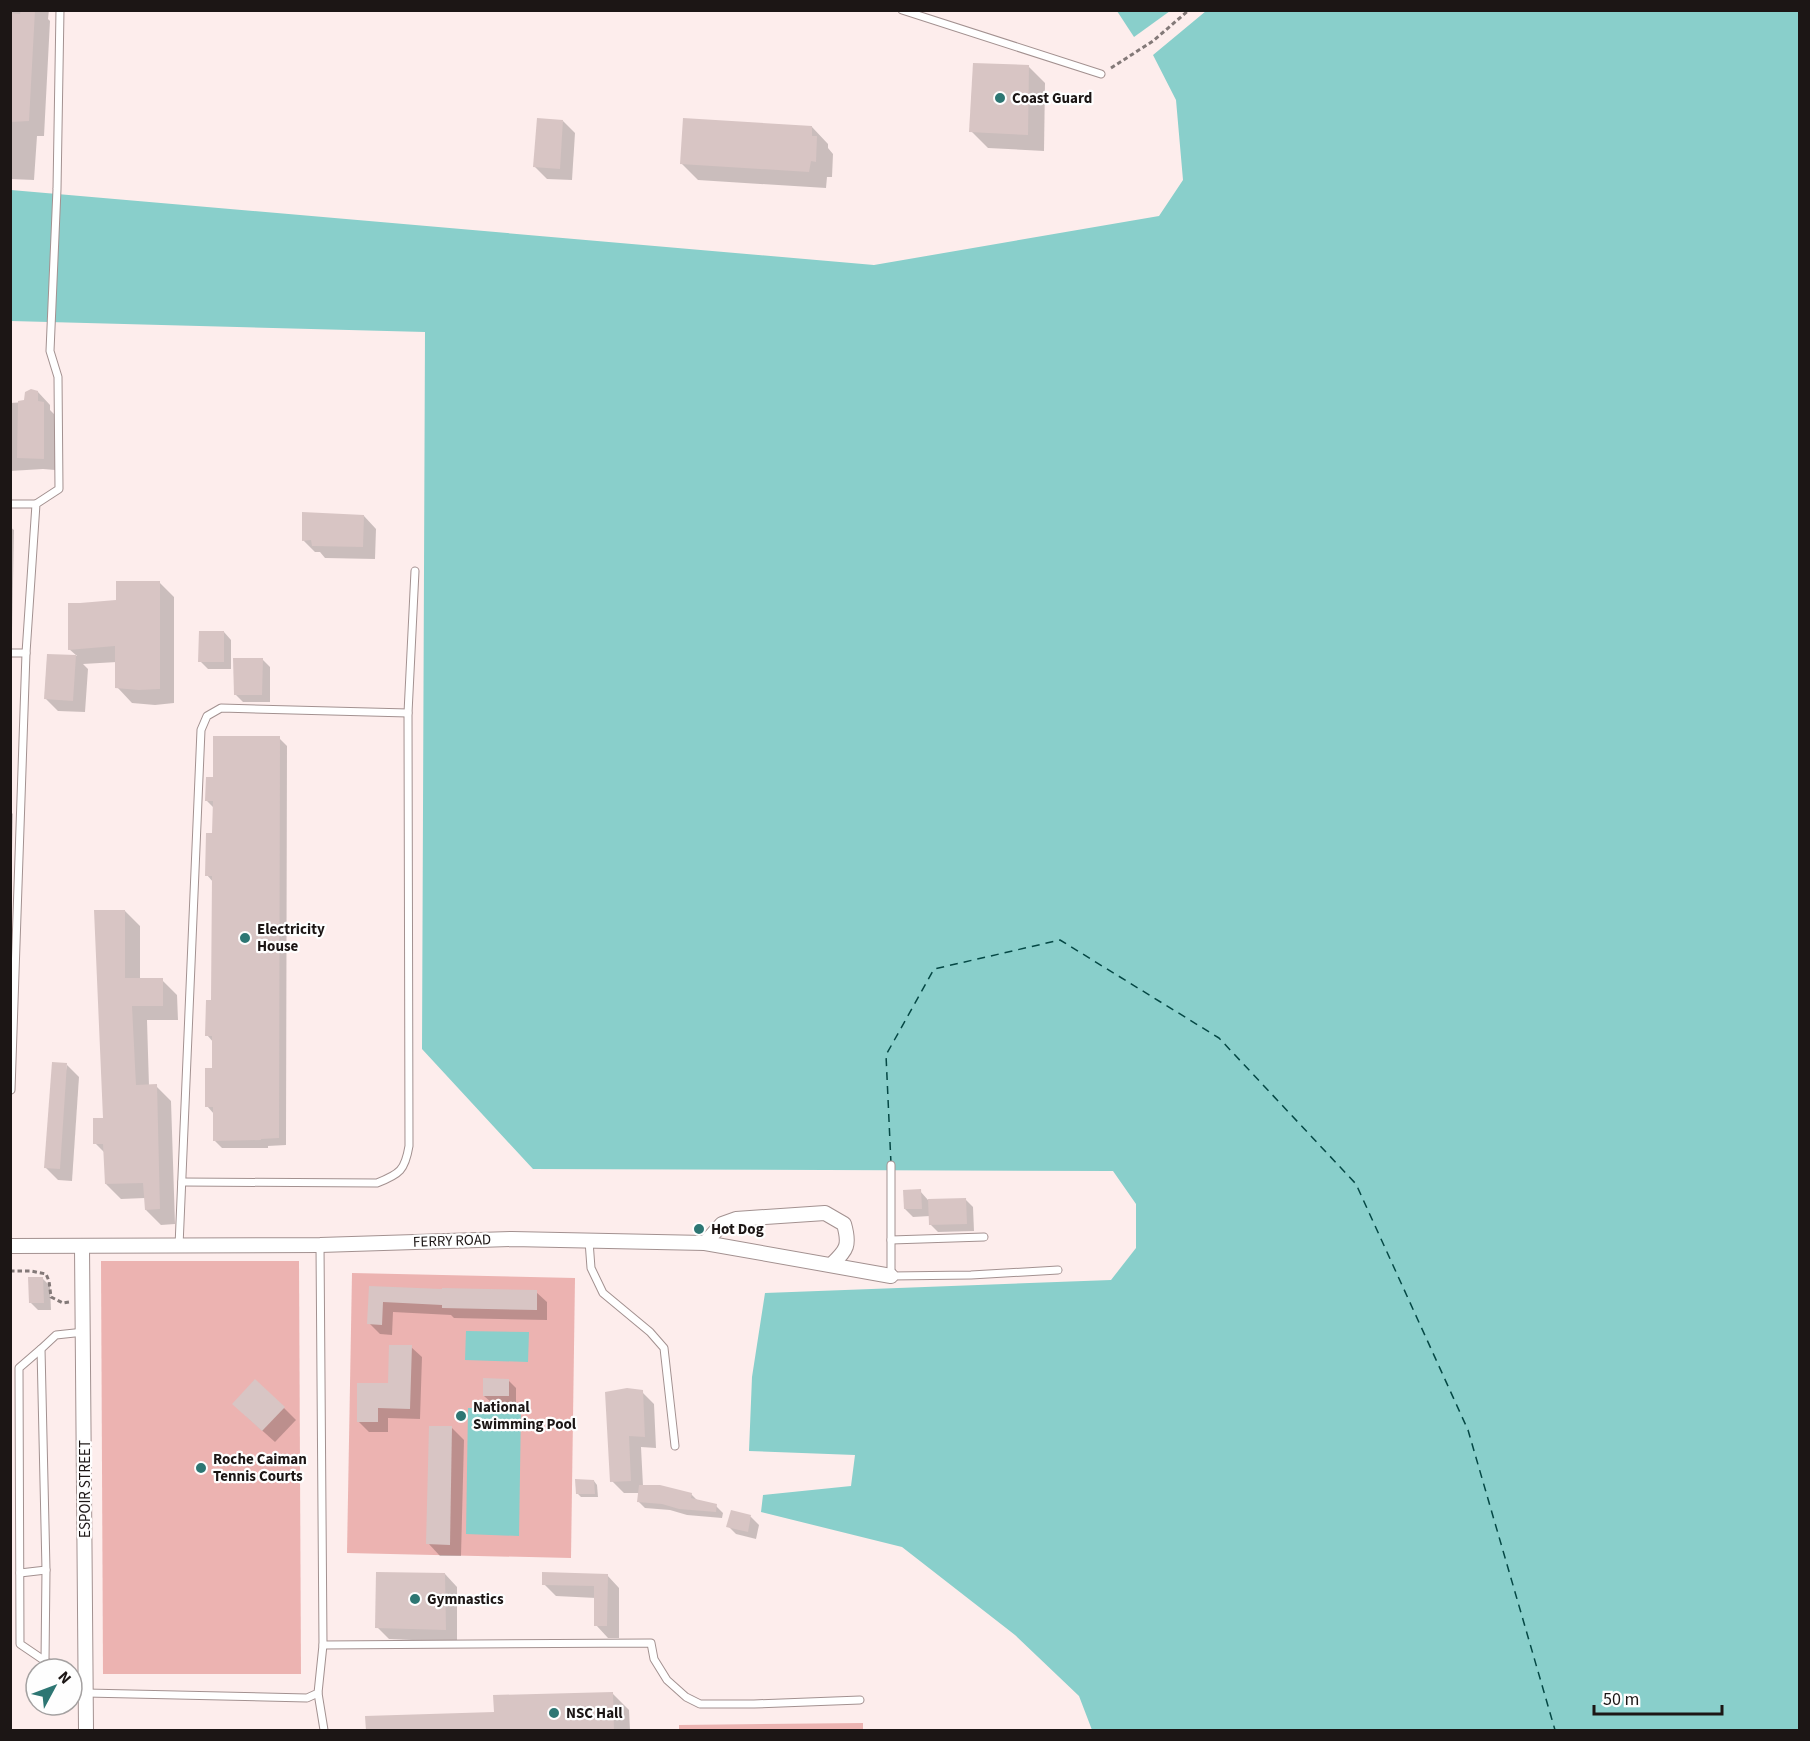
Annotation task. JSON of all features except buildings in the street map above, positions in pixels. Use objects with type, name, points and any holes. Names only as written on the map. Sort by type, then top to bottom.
[{"type":"street","points":[[705,1243],[723,1224],[736,1219],[825,1214],[844,1224],[846,1232],[845,1252],[832,1264]]},
{"type":"street","name":"FERRY ROAD","points":[[10,1246],[320,1245],[512,1239],[705,1243],[891,1276]]},
{"type":"street","name":"ESPOIR STREET","points":[[82,1247],[86,1731]]},
{"type":"lane","points":[[10,504],[36,504],[59,489],[58,377],[50,351],[57,189],[60,10]]},
{"type":"lane","points":[[902,10],[1101,74]]},
{"type":"lane","points":[[10,1090],[14,883],[36,504]]},
{"type":"lane","points":[[182,1182],[377,1183],[393,1177],[406,1163],[409,1146],[408,713],[414,572]]},
{"type":"lane","points":[[10,653],[26,653]]},
{"type":"lane","points":[[179,1246],[201,730],[207,716],[221,708],[408,713]]},
{"type":"lane","points":[[10,784],[21,785]]},
{"type":"lane","points":[[891,1165],[891,1276],[971,1275],[1058,1270]]},
{"type":"lane","points":[[891,1240],[984,1237]]},
{"type":"lane","points":[[589,1240],[591,1268],[603,1293],[650,1332],[664,1348],[675,1446]]},
{"type":"lane","points":[[320,1245],[323,1644],[318,1693],[324,1731]]},
{"type":"lane","points":[[39,1657],[20,1644],[19,1368],[56,1335],[84,1332]]},
{"type":"lane","points":[[40,1349],[46,1570],[45,1657]]},
{"type":"lane","points":[[21,1573],[46,1570]]},
{"type":"lane","points":[[323,1644],[651,1643],[654,1659],[667,1680],[686,1697],[700,1704],[860,1700]]},
{"type":"lane","points":[[87,1693],[308,1698],[318,1693]]},
{"type":"path","points":[[1101,74],[1153,41],[1189,10]]},
{"type":"path","points":[[10,1270],[46,1274],[50,1281],[51,1298],[63,1303],[83,1302]]},
{"type":"shaded area","name":"Roche Caiman Tennis Courts","points":[[101,1261],[299,1261],[301,1674],[103,1674]]},
{"type":"shaded area","name":"National Swimming Pool","points":[[352,1273],[575,1278],[571,1558],[347,1553]]},
{"type":"shaded area","points":[[863,1723],[863,1730],[679,1730],[679,1725]]},
{"type":"water","points":[[1117,11],[1170,11],[1134,37]]},
{"type":"water","points":[[1206,11],[1799,11],[1799,1730],[1092,1730],[1079,1696],[1015,1635],[902,1547],[761,1512],[763,1495],[851,1486],[855,1455],[749,1451],[752,1377],[765,1293],[1111,1280],[1136,1248],[1136,1204],[1113,1171],[533,1169],[422,1049],[425,332],[11,321],[11,190],[874,265],[1159,216],[1183,180],[1176,100],[1153,55]]},
{"type":"water","points":[[466,1331],[529,1332],[528,1362],[465,1360]]},
{"type":"water","points":[[468,1408],[521,1409],[519,1536],[466,1534]]},
{"type":"ferry route","points":[[891,1164],[886,1055],[934,969],[1060,940],[1219,1038],[1356,1184],[1468,1430],[1555,1730]]},
{"type":"place","name":"Coast Guard","points":[[1000,98]]},
{"type":"place","name":"Electricity House","points":[[245,938]]},
{"type":"place","name":"Hot Dog","points":[[699,1229]]},
{"type":"place","name":"National Swimming Pool","points":[[461,1416]]},
{"type":"place","name":"Roche Caiman Tennis Courts","points":[[201,1468]]},
{"type":"place","name":"Gymnastics","points":[[415,1599]]},
{"type":"place","name":"NSC Hall","points":[[554,1713]]}]
